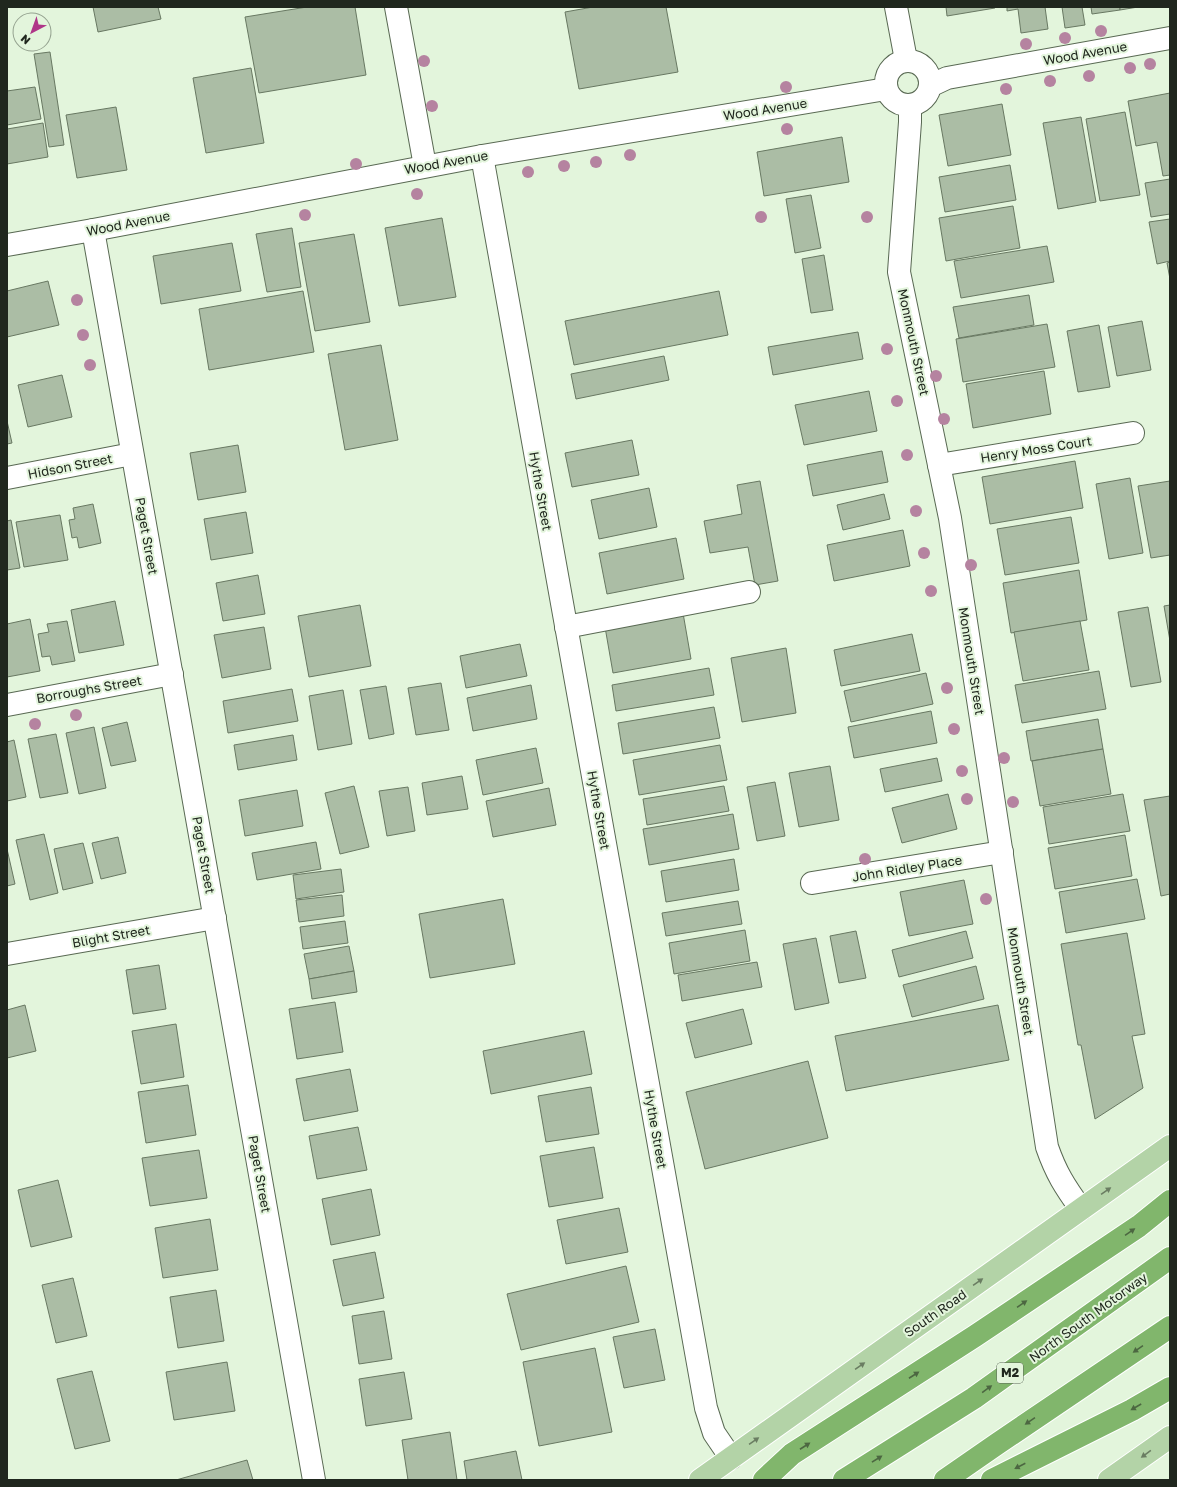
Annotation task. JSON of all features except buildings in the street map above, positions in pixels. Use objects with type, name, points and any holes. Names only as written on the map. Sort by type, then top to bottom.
[{"type":"highway","points":[[764,1480],[792,1454],[975,1336],[1113,1244],[1139,1226],[1170,1201]]},
{"type":"highway","name":"North South Motorway","points":[[844,1480],[974,1398],[1170,1258]]},
{"type":"highway","points":[[945,1480],[1170,1327]]},
{"type":"highway","points":[[992,1480],[1132,1410],[1170,1388]]},
{"type":"main road","name":"South Road","points":[[700,1480],[1170,1146]]},
{"type":"main road","points":[[1115,1478],[1170,1437]]},
{"type":"street","points":[[396,7],[425,166]]},
{"type":"street","points":[[896,7],[906,60]]},
{"type":"street","name":"Wood Avenue","points":[[930,86],[947,78],[1170,38]]},
{"type":"street","points":[[906,60],[921,64],[930,77],[928,93],[916,104],[910,105],[902,105],[895,101],[886,89],[885,82],[891,67],[906,60]]},
{"type":"street","name":"Wood Avenue","points":[[7,245],[93,230],[425,166],[886,89]]},
{"type":"street","name":"Monmouth Street","points":[[910,105],[899,272],[950,518],[1047,1147],[1053,1167],[1081,1209]]},
{"type":"street","name":"Hythe Street","points":[[482,156],[706,1408],[709,1422],[714,1433],[731,1458]]},
{"type":"street","name":"Paget Street","points":[[93,230],[314,1480]]},
{"type":"street","name":"Henry Moss Court","points":[[939,465],[1133,434]]},
{"type":"street","name":"Hidson Street","points":[[7,478],[132,454]]},
{"type":"street","points":[[566,627],[749,592]]},
{"type":"street","name":"Borroughs Street","points":[[7,705],[172,674]]},
{"type":"street","name":"John Ridley Place","points":[[812,883],[1002,852]]},
{"type":"street","name":"Blight Street","points":[[7,954],[215,918]]}]
